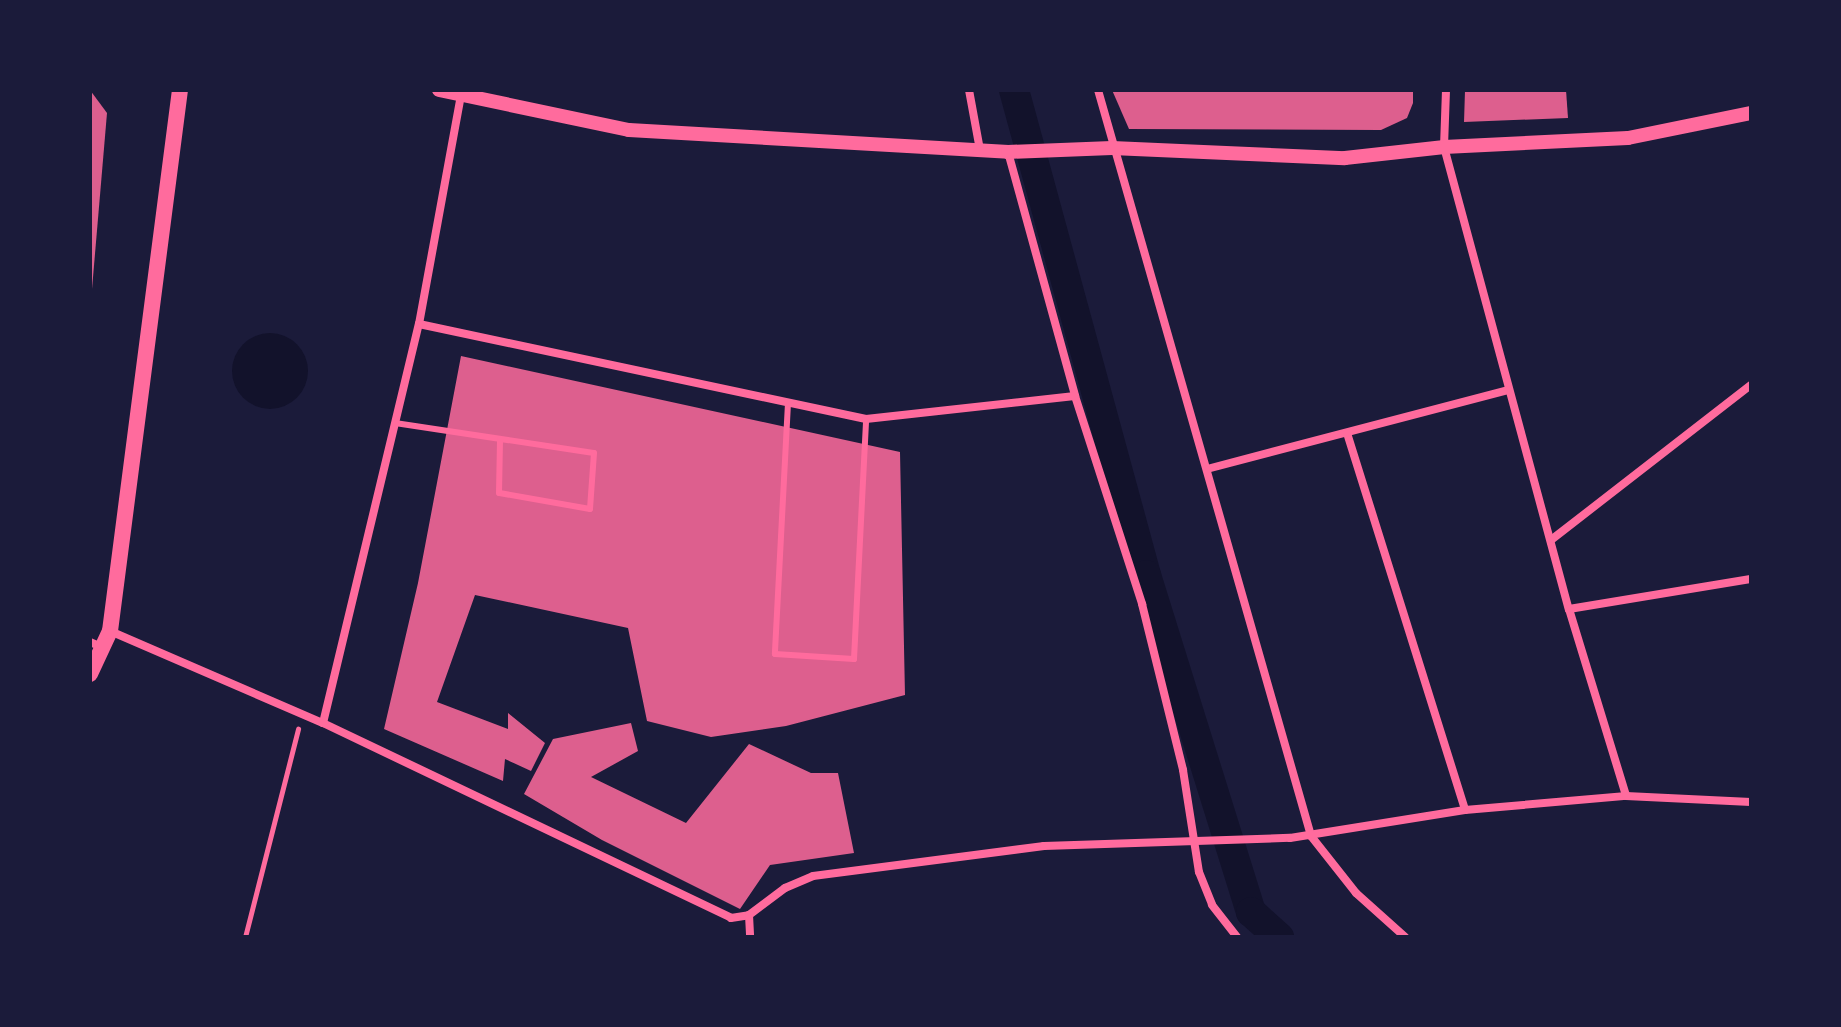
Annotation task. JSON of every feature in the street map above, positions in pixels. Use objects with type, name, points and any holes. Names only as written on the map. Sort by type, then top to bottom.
[{"type":"main road","points":[[90,674],[100,640],[180,90]]},
{"type":"street","points":[[439,90],[461,95],[503,97],[629,130],[1008,152],[1112,148],[1345,158],[1444,147],[1628,138],[1751,113]]},
{"type":"street","points":[[969,90],[980,150]]},
{"type":"street","points":[[1098,90],[1112,148],[1311,836],[1356,893],[1405,937]]},
{"type":"street","points":[[1446,90],[1444,147],[1569,609],[1626,796]]},
{"type":"street","points":[[323,723],[419,324],[461,95]]},
{"type":"street","points":[[1008,152],[1075,396],[1142,604],[1196,842],[1199,872],[1212,905],[1237,937]]},
{"type":"street","points":[[419,324],[866,419],[1075,396]]},
{"type":"street","points":[[1551,540],[1751,385]]},
{"type":"street","points":[[1207,469],[1508,390]]},
{"type":"street","points":[[1347,433],[1465,810]]},
{"type":"street","points":[[1569,609],[1751,579]]},
{"type":"street","points":[[100,640],[323,723],[710,912],[731,918],[749,915],[785,888],[853,869],[1044,846],[1290,838],[1465,810],[1626,796],[1751,802]]},
{"type":"street","points":[[749,915],[750,937]]},
{"type":"lane","points":[[788,403],[775,654],[854,659],[866,419]]},
{"type":"lane","points":[[395,423],[594,453],[590,509],[499,493],[500,439]]},
{"type":"path","points":[[245,937],[302,714]]},
{"type":"shaded area","points":[[270,333],[284,336],[297,344],[305,357],[308,371],[305,385],[297,398],[284,406],[270,409],[256,406],[243,398],[235,385],[232,371],[235,357],[243,344],[256,336]]},
{"type":"building","points":[[90,90],[107,113],[92,289],[90,289]]},
{"type":"building","points":[[1112,90],[1413,90],[1413,103],[1407,118],[1381,130],[1129,129]]},
{"type":"building","points":[[1465,90],[1566,90],[1568,118],[1464,122]]},
{"type":"building","points":[[461,356],[900,452],[905,695],[786,726],[711,737],[647,721],[628,628],[475,595],[437,702],[508,729],[508,713],[545,743],[531,771],[505,759],[503,781],[384,729],[418,583]]},
{"type":"building","points":[[631,723],[638,751],[591,777],[686,823],[749,744],[811,773],[838,773],[854,853],[770,865],[740,909],[602,840],[524,794],[553,739]]},
{"type":"waterway","points":[[1014,90],[1146,575],[1251,912],[1279,937]]}]
